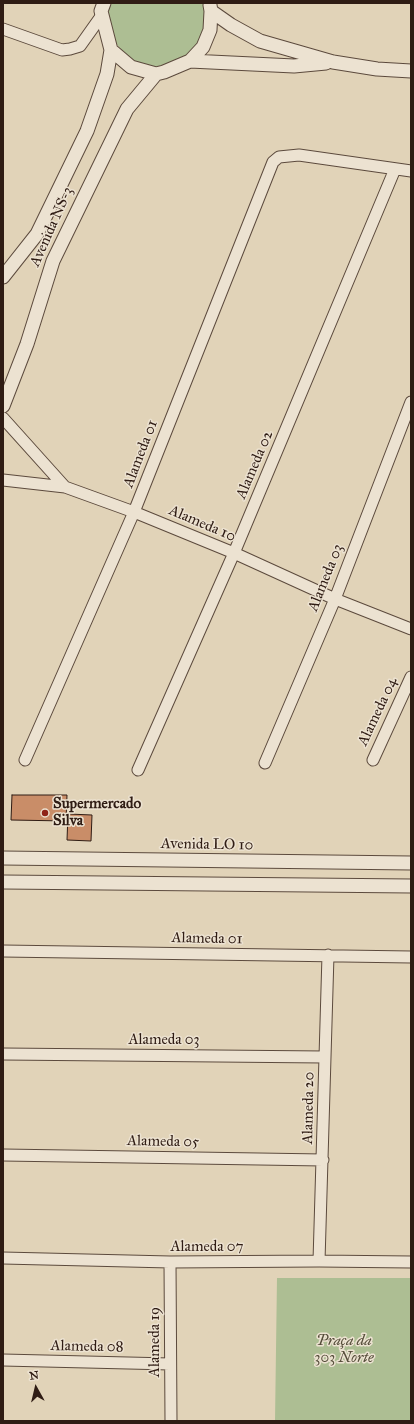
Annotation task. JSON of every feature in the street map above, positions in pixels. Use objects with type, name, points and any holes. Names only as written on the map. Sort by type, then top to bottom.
[{"type":"street","points":[[101,8],[112,50],[131,67],[156,74],[190,61],[203,47],[210,30],[210,7]]},
{"type":"street","points":[[210,7],[231,25],[260,41],[333,62],[411,71]]},
{"type":"street","points":[[3,29],[62,50],[70,49],[80,46],[101,8]]},
{"type":"street","name":"Avenida NS-3","points":[[3,278],[37,234],[87,131],[107,74],[112,50]]},
{"type":"street","points":[[190,61],[294,66],[333,62]]},
{"type":"street","name":"Avenida NS-3","points":[[3,406],[27,344],[53,261],[127,109],[156,74]]},
{"type":"street","name":"Alameda 01","points":[[26,760],[134,512],[270,167],[279,158],[299,155],[395,169]]},
{"type":"street","points":[[395,169],[411,171]]},
{"type":"street","name":"Alameda 02","points":[[138,770],[234,553],[395,169]]},
{"type":"street","name":"Alameda 03","points":[[265,762],[335,599],[411,403]]},
{"type":"street","name":"Alameda 10","points":[[3,418],[65,487],[134,512],[234,553],[335,599],[411,629]]},
{"type":"street","points":[[3,480],[65,487]]},
{"type":"street","name":"Alameda 04","points":[[373,760],[411,677]]},
{"type":"street","name":"Avenida LO 10","points":[[3,858],[411,862]]},
{"type":"street","points":[[3,882],[411,886]]},
{"type":"street","name":"Alameda 01","points":[[3,950],[411,956]]},
{"type":"street","name":"Alameda 20","points":[[319,1261],[328,955]]},
{"type":"street","name":"Alameda 03","points":[[3,1054],[324,1056]]},
{"type":"street","name":"Alameda 05","points":[[3,1155],[323,1160]]},
{"type":"street","name":"Alameda 07","points":[[3,1258],[170,1262],[411,1262]]},
{"type":"street","name":"Alameda 19","points":[[170,1262],[171,1421]]},
{"type":"street","name":"Alameda 08","points":[[3,1360],[170,1364]]},
{"type":"green space","points":[[111,3],[204,3],[206,26],[200,42],[189,55],[174,64],[157,67],[140,64],[125,55],[115,42],[109,26],[109,9]]},
{"type":"green space","name":"Praça da 303 Norte","points":[[277,1278],[411,1278],[411,1421],[275,1421]]},
{"type":"building","points":[[12,795],[67,795],[66,821],[11,820]]},
{"type":"building","points":[[68,814],[92,815],[91,841],[67,840]]},
{"type":"place","name":"Supermercado Silva","points":[[45,813]]}]
